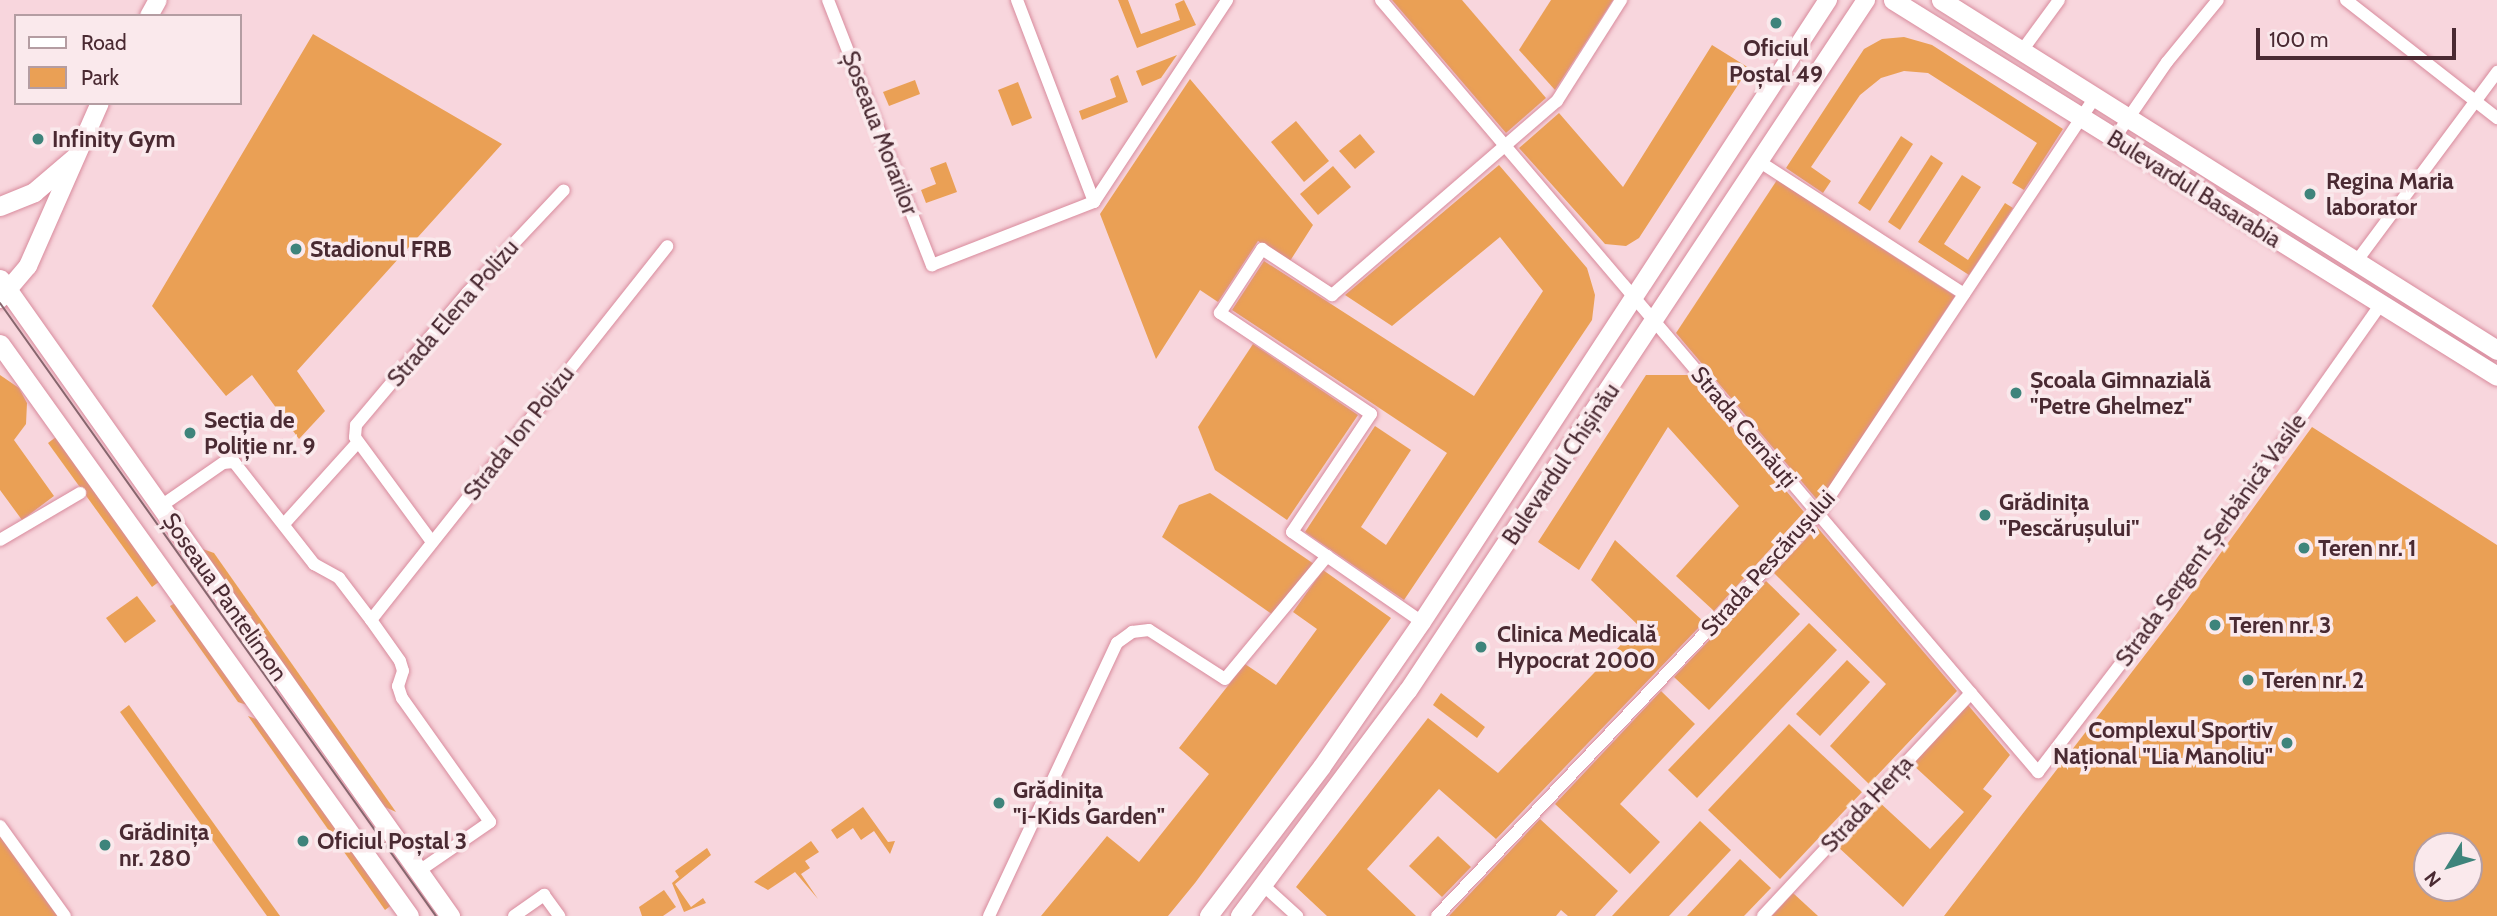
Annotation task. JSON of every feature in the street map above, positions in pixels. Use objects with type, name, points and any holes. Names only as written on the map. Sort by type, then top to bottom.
[{"type":"main road","name":"Bulevardul Chișinău","points":[[1209,916],[1322,767],[1422,622],[1636,300],[1828,0]]},
{"type":"main road","name":"Bulevardul Chișinău","points":[[1240,916],[1408,691],[1866,0]]},
{"type":"main road","name":"Bulevardul Basarabia","points":[[1893,0],[2497,376]]},
{"type":"main road","name":"Bulevardul Basarabia","points":[[1941,0],[2497,350]]},
{"type":"main road","points":[[3,290],[28,266],[99,105]]},
{"type":"main road","points":[[0,206],[34,192],[74,158]]},
{"type":"main road","name":"Șoseaua Pantelimon","points":[[3,290],[161,506],[450,916]]},
{"type":"main road","name":"Șoseaua Pantelimon","points":[[0,344],[409,916]]},
{"type":"main road","points":[[0,368],[28,384]]},
{"type":"street","name":"Șoseaua Morarilor","points":[[828,0],[932,265],[1094,202]]},
{"type":"street","points":[[1017,0],[1094,202]]},
{"type":"street","points":[[1094,202],[1227,0]]},
{"type":"street","name":"Strada Cernăuți","points":[[1381,0],[2038,772]]},
{"type":"street","points":[[1422,622],[1292,532],[1371,414],[1220,313],[1262,249],[1332,295],[1557,101],[1621,0]]},
{"type":"street","points":[[2021,52],[2059,0]]},
{"type":"street","points":[[2114,139],[2218,0]]},
{"type":"street","points":[[2346,0],[2497,118]]},
{"type":"street","points":[[2356,262],[2497,72]]},
{"type":"street","name":"Strada Pescărușului","points":[[1437,916],[1818,514],[2094,98]]},
{"type":"street","points":[[1759,162],[1964,294]]},
{"type":"street","name":"Strada Elena Polizu","points":[[284,524],[358,442],[356,425],[467,293],[564,190]]},
{"type":"street","name":"Strada Ion Polizu","points":[[371,620],[667,246]]},
{"type":"street","name":"Strada Sergent Șerbănică Vasile","points":[[2038,772],[2206,552],[2379,305]]},
{"type":"street","points":[[358,442],[432,542]]},
{"type":"street","points":[[161,506],[228,460],[242,467],[314,564],[339,578],[400,661],[403,671],[398,686],[402,698],[490,822],[419,871]]},
{"type":"street","points":[[0,540],[80,493]]},
{"type":"street","points":[[989,916],[1110,655],[1125,636],[1149,630],[1225,679],[1327,556]]},
{"type":"street","name":"Strada Herța","points":[[1763,916],[1971,693]]},
{"type":"street","points":[[0,826],[65,916]]},
{"type":"street","points":[[1264,886],[1297,916]]},
{"type":"street","points":[[514,916],[544,895],[559,916]]},
{"type":"green space","points":[[1118,0],[1128,0],[1141,34],[1180,20],[1175,4],[1184,0],[1196,25],[1137,48]]},
{"type":"green space","points":[[1392,0],[1462,0],[1546,98],[1506,133]]},
{"type":"green space","points":[[1551,0],[1613,0],[1555,90],[1519,50]]},
{"type":"green space","name":"Stadionul FRB","points":[[313,34],[502,144],[297,371],[325,411],[299,439],[252,375],[226,396],[152,306]]},
{"type":"green space","points":[[1904,37],[1932,45],[2063,129],[2024,190],[2012,183],[2037,143],[1928,73],[1904,71],[1881,78],[1860,95],[1811,167],[1831,181],[1823,193],[1786,168],[1864,49],[1882,39]]},
{"type":"green space","points":[[1712,45],[1749,68],[1639,238],[1626,246],[1605,244],[1519,148],[1559,113],[1623,187]]},
{"type":"green space","points":[[1177,55],[1161,78],[1142,86],[1136,71]]},
{"type":"green space","points":[[1118,75],[1128,102],[1082,120],[1079,111],[1116,97],[1110,79]]},
{"type":"green space","points":[[1190,79],[1313,225],[1290,261],[1258,241],[1218,302],[1200,290],[1156,359],[1100,214]]},
{"type":"green space","points":[[915,80],[920,94],[889,106],[883,92]]},
{"type":"green space","points":[[1018,82],[1032,118],[1012,126],[998,90]]},
{"type":"green space","points":[[1296,121],[1329,161],[1304,182],[1271,142]]},
{"type":"green space","points":[[1360,134],[1375,152],[1355,169],[1339,151]]},
{"type":"green space","points":[[1901,136],[1913,144],[1870,211],[1858,203]]},
{"type":"green space","points":[[1931,155],[1943,163],[1900,230],[1888,222]]},
{"type":"green space","points":[[946,162],[957,192],[926,203],[921,190],[936,184],[930,168]]},
{"type":"green space","points":[[1499,165],[1587,268],[1595,295],[1592,320],[1404,600],[1305,532],[1375,426],[1411,450],[1361,527],[1386,545],[1447,453],[1232,310],[1264,261],[1474,396],[1543,291],[1500,237],[1392,326],[1345,295]]},
{"type":"green space","points":[[1333,166],[1351,187],[1318,215],[1300,194]]},
{"type":"green space","points":[[1962,175],[1981,187],[1944,244],[1968,260],[2005,203],[2013,208],[1969,275],[1918,242]]},
{"type":"green space","points":[[1777,180],[1955,296],[1819,502],[1676,333]]},
{"type":"green space","points":[[1253,344],[1358,415],[1287,520],[1215,470],[1198,427]]},
{"type":"green space","points":[[0,375],[19,388],[27,403],[26,424],[14,440],[54,496],[22,520],[0,490]]},
{"type":"green space","points":[[1646,375],[1688,375],[1804,512],[1714,611],[1676,576],[1739,506],[1668,427],[1579,570],[1538,542]]},
{"type":"green space","name":"Complexul Sportiv Național \"Lia Manoliu\"","points":[[2312,427],[2497,545],[2497,916],[1944,916],[2175,616]]},
{"type":"green space","points":[[60,434],[164,578],[152,587],[48,443]]},
{"type":"green space","points":[[1210,493],[1314,564],[1273,615],[1162,537],[1179,505]]},
{"type":"green space","points":[[1817,527],[1957,691],[1869,784],[1830,746],[1886,684],[1774,573]]},
{"type":"green space","points":[[1615,540],[1704,622],[1496,839],[1439,789],[1367,869],[1416,916],[1327,916],[1296,887],[1428,718],[1498,773],[1639,626],[1591,580]]},
{"type":"green space","points":[[194,546],[214,553],[396,812],[376,803]]},
{"type":"green space","points":[[1323,570],[1391,618],[1195,883],[1168,916],[1041,916],[1107,836],[1139,862],[1209,774],[1179,748],[1245,664],[1276,685],[1317,629],[1293,612]]},
{"type":"green space","points":[[1766,581],[1800,614],[1709,710],[1674,677]]},
{"type":"green space","points":[[137,596],[156,621],[125,643],[106,618]]},
{"type":"green space","points":[[180,600],[256,708],[238,702],[170,606]]},
{"type":"green space","points":[[1809,623],[1837,650],[1697,798],[1668,770]]},
{"type":"green space","points":[[1847,660],[1870,682],[1820,736],[1796,714]]},
{"type":"green space","points":[[1661,691],[1695,724],[1620,804],[1660,842],[1630,874],[1555,804]]},
{"type":"green space","points":[[1441,693],[1485,727],[1477,738],[1433,705]]},
{"type":"green space","points":[[129,705],[280,916],[267,916],[120,712]]},
{"type":"green space","points":[[1968,705],[2010,755],[1983,789],[1992,796],[1903,907],[1837,846],[1878,801],[1930,849],[1964,812],[1912,764]]},
{"type":"green space","points":[[248,716],[267,723],[393,904],[385,910]]},
{"type":"green space","points":[[1789,724],[1862,792],[1780,879],[1708,810]]},
{"type":"green space","points":[[863,807],[888,842],[895,841],[890,854],[874,831],[861,840],[853,828],[837,839],[831,830]]},
{"type":"green space","points":[[1540,819],[1618,891],[1595,916],[1568,916],[1561,910],[1556,916],[1449,916]]},
{"type":"green space","points":[[1700,821],[1731,850],[1669,916],[1612,916]]},
{"type":"green space","points":[[0,836],[58,916],[0,916]]},
{"type":"green space","points":[[1438,836],[1471,867],[1442,897],[1409,866]]},
{"type":"green space","points":[[811,841],[819,852],[805,861],[810,868],[801,874],[818,899],[795,872],[768,890],[754,882]]},
{"type":"green space","points":[[707,848],[711,855],[675,884],[691,907],[703,898],[706,903],[684,912],[672,883],[679,877],[675,871]]},
{"type":"green space","points":[[1740,859],[1771,888],[1744,916],[1687,916]]},
{"type":"green space","points":[[664,890],[676,907],[663,916],[642,916],[639,907]]},
{"type":"green space","points":[[1793,893],[1818,916],[1772,916]]},
{"type":"tram line","points":[[0,303],[436,916]]},
{"type":"place","name":"Oficiul Poștal 49","points":[[1776,23]]},
{"type":"place","name":"Infinity Gym","points":[[38,139]]},
{"type":"place","name":"Regina Maria laborator","points":[[2310,194]]},
{"type":"place","name":"Stadionul FRB","points":[[296,249]]},
{"type":"place","name":"Școala Gimnazială \"Petre Ghelmez\"","points":[[2016,393]]},
{"type":"place","name":"Secția de Poliție nr. 9","points":[[190,433]]},
{"type":"place","name":"Grădinița \"Pescărușului\"","points":[[1985,515]]},
{"type":"place","name":"Teren nr. 1","points":[[2304,548]]},
{"type":"place","name":"Teren nr. 3","points":[[2215,625]]},
{"type":"place","name":"Clinica Medicală Hypocrat 2000","points":[[1481,647]]},
{"type":"place","name":"Teren nr. 2","points":[[2248,680]]},
{"type":"place","name":"Complexul Sportiv Național \"Lia Manoliu\"","points":[[2287,743]]},
{"type":"place","name":"Grădinița \"i-Kids Garden\"","points":[[999,803]]},
{"type":"place","name":"Oficiul Poștal 3","points":[[303,841]]},
{"type":"place","name":"Grădinița nr. 280","points":[[105,845]]}]
